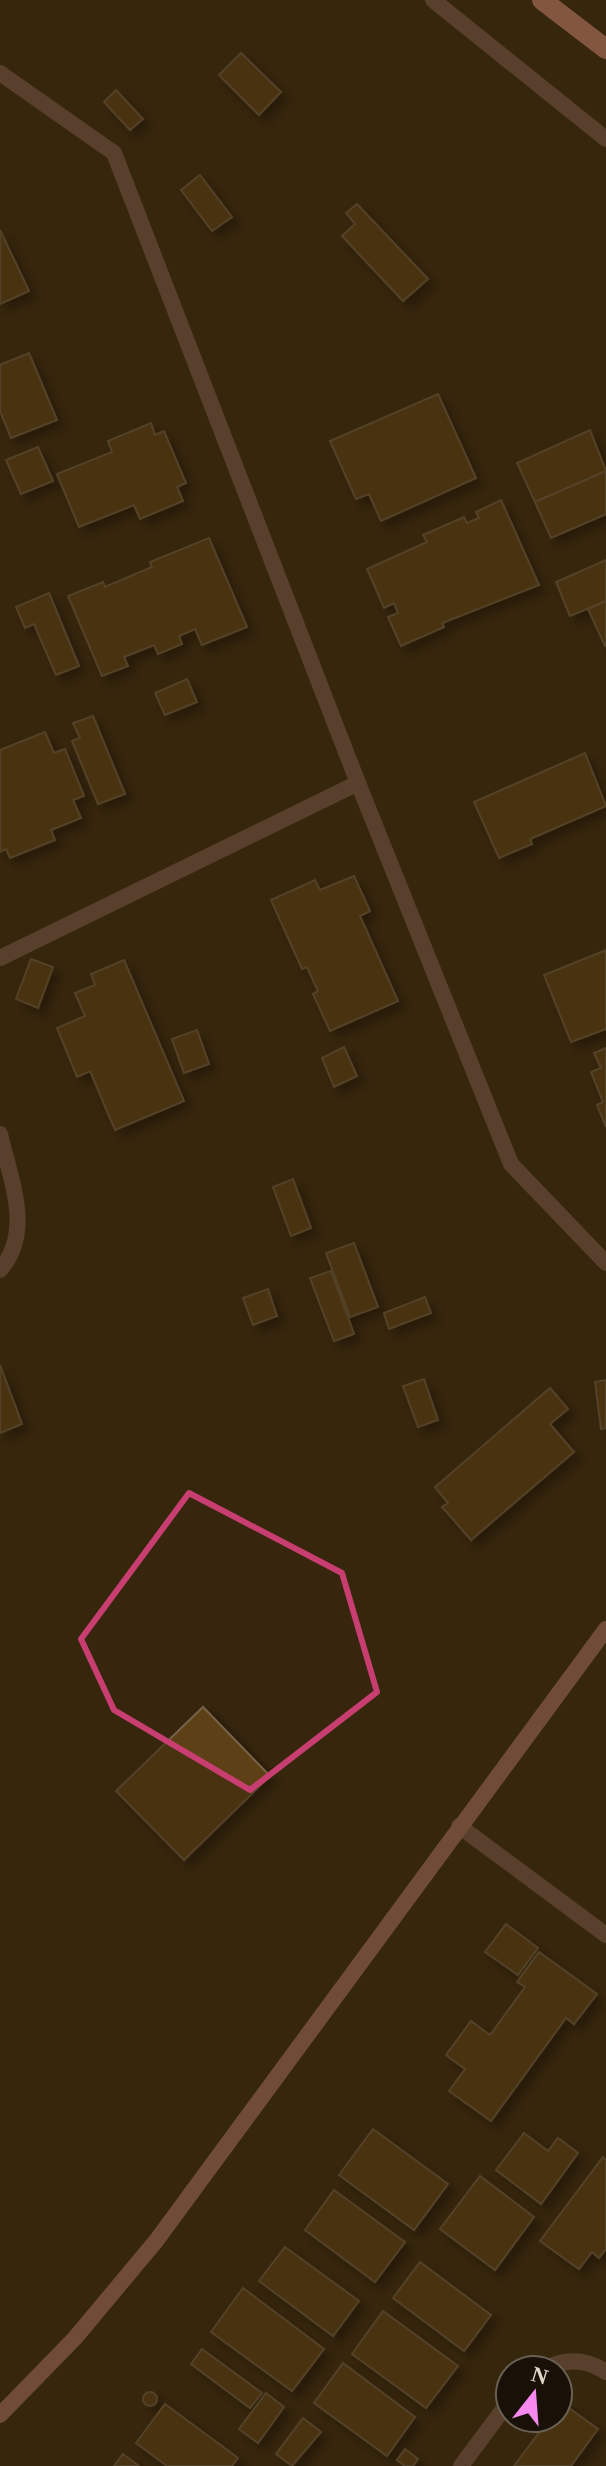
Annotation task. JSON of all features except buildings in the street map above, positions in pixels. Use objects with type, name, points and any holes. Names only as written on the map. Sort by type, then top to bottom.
[{"type":"main road","points":[[542,0],[606,49]]},
{"type":"street","points":[[433,0],[606,139]]},
{"type":"street","points":[[0,73],[114,153],[358,783],[511,1164],[606,1263]]},
{"type":"street","points":[[0,958],[358,783]]},
{"type":"street","points":[[0,1134],[20,1222],[12,1256],[0,1270]]},
{"type":"street","points":[[0,2415],[75,2338],[156,2241],[606,1629]]},
{"type":"street","points":[[459,1826],[606,1935]]},
{"type":"street","points":[[574,2362],[590,2362],[606,2372]]},
{"type":"street","points":[[461,2466],[494,2422]]},
{"type":"highlighted area","points":[[189,1493],[342,1573],[377,1692],[250,1790],[114,1710],[81,1639]]}]
